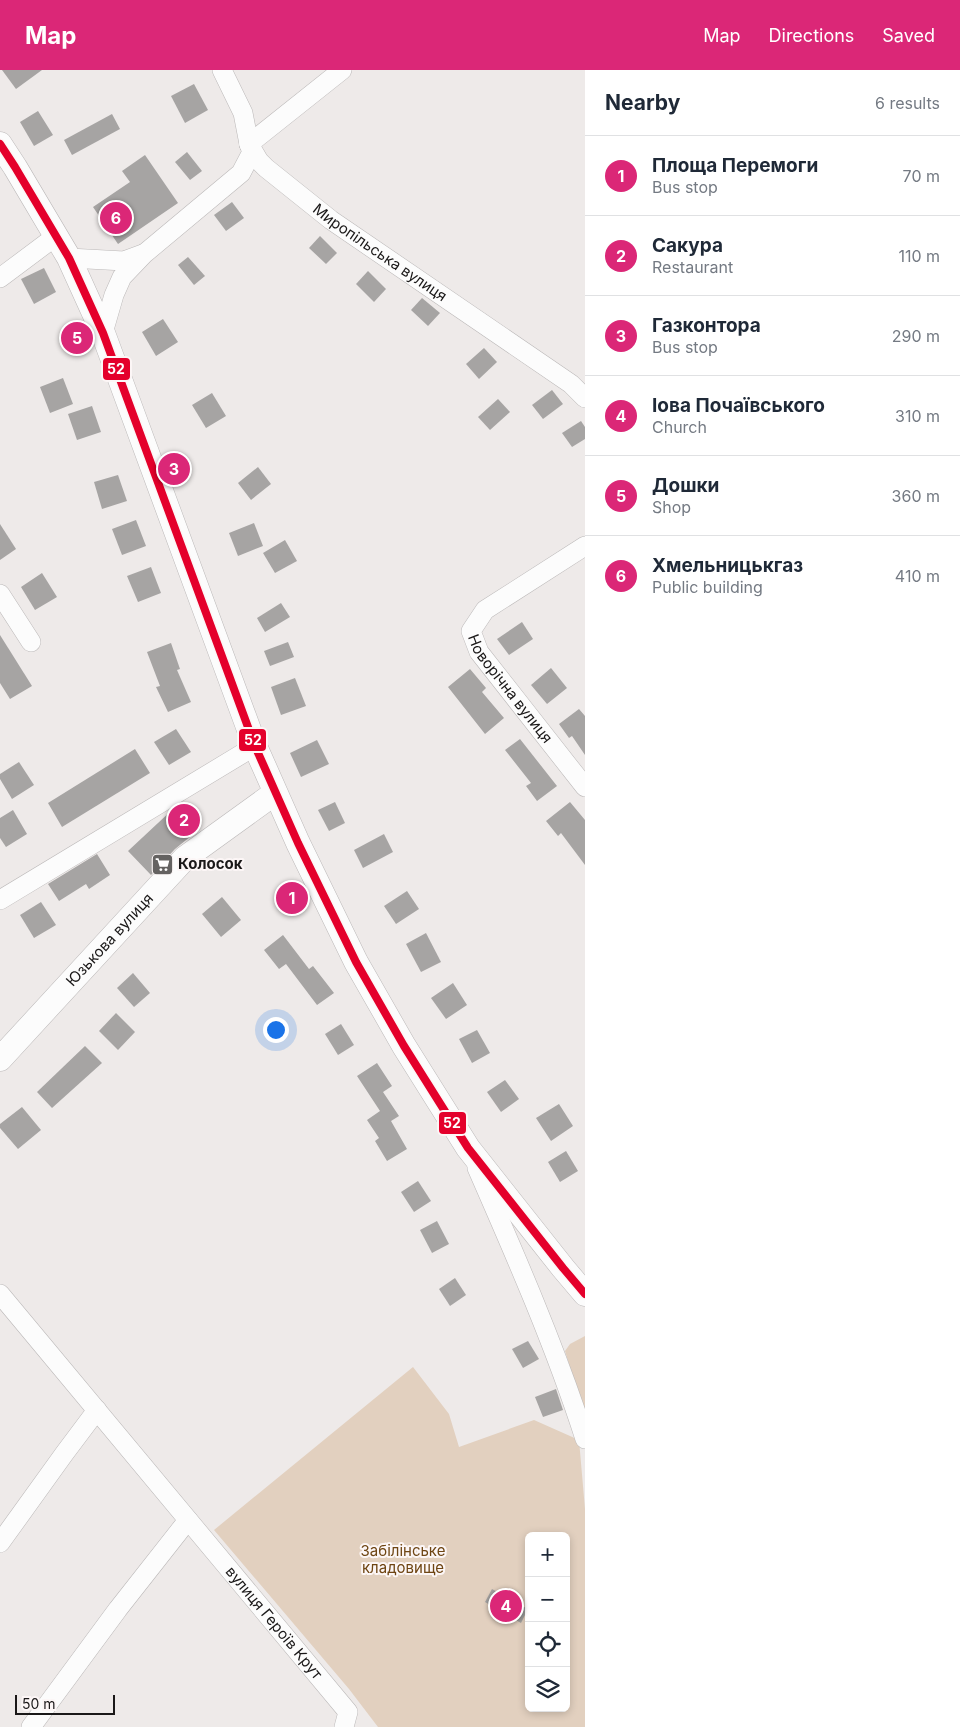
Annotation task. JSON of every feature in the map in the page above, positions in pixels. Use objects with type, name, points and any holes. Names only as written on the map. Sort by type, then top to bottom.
[{"type":"main road","points":[[0,144],[69,258],[103,333],[255,746],[298,843],[356,962],[404,1046],[468,1148],[585,1294]]},
{"type":"main road","name":"Юзькова вулиця","points":[[0,1059],[185,858],[275,793]]},
{"type":"street","name":"Миропільська вулиця","points":[[222,70],[243,113],[249,144],[266,168],[331,220],[571,384],[585,398]]},
{"type":"street","points":[[103,333],[114,295],[122,277],[144,254],[241,172],[252,152],[249,144],[342,70]]},
{"type":"street","points":[[0,278],[56,236]]},
{"type":"street","points":[[69,258],[124,262],[144,254]]},
{"type":"street","name":"Новорічна вулиця","points":[[585,546],[485,610],[471,631],[479,652],[585,787]]},
{"type":"street","points":[[0,594],[31,642]]},
{"type":"street","points":[[0,900],[255,746]]},
{"type":"street","points":[[468,1148],[528,1284],[568,1386],[585,1439]]},
{"type":"street","name":"вулиця Героїв Крут","points":[[0,1294],[348,1712],[344,1727]]},
{"type":"street","points":[[0,1543],[97,1410]]},
{"type":"street","points":[[31,1727],[118,1609],[188,1520]]},
{"type":"green space","points":[[585,1336],[585,1416],[565,1351],[570,1344]]},
{"type":"green space","name":"Забілінське кладовище","points":[[413,1367],[449,1414],[459,1447],[534,1420],[579,1440],[585,1509],[585,1727],[378,1727],[349,1689],[214,1530]]},
{"type":"building","points":[[2,70],[42,70],[16,89]]},
{"type":"building","points":[[194,84],[208,110],[185,123],[171,96]]},
{"type":"building","points":[[38,111],[53,135],[34,146],[20,122]]},
{"type":"building","points":[[112,114],[120,129],[72,155],[64,140]]},
{"type":"building","points":[[187,152],[202,171],[190,180],[175,162]]},
{"type":"building","points":[[145,155],[178,203],[118,244],[93,207],[130,182],[122,171]]},
{"type":"building","points":[[232,202],[244,218],[226,231],[214,215]]},
{"type":"building","points":[[320,236],[337,253],[326,264],[309,248]]},
{"type":"building","points":[[188,257],[205,276],[194,285],[178,265]]},
{"type":"building","points":[[44,268],[56,292],[34,304],[21,279]]},
{"type":"building","points":[[368,271],[386,289],[374,302],[356,284]]},
{"type":"building","points":[[422,298],[440,313],[428,326],[411,310]]},
{"type":"building","points":[[163,319],[178,342],[156,356],[142,332]]},
{"type":"building","points":[[484,348],[497,362],[479,379],[466,364]]},
{"type":"building","points":[[63,378],[73,404],[50,413],[40,387]]},
{"type":"building","points":[[552,390],[563,404],[543,419],[532,405]]},
{"type":"building","points":[[212,393],[226,416],[206,428],[192,405]]},
{"type":"building","points":[[498,399],[510,412],[490,430],[478,417]]},
{"type":"building","points":[[92,406],[101,432],[77,440],[68,414]]},
{"type":"building","points":[[581,421],[585,427],[585,439],[572,447],[562,433]]},
{"type":"building","points":[[258,467],[271,484],[251,500],[238,483]]},
{"type":"building","points":[[118,475],[127,501],[102,509],[94,482]]},
{"type":"building","points":[[136,520],[146,546],[122,555],[112,529]]},
{"type":"building","points":[[254,523],[263,546],[238,556],[229,533]]},
{"type":"building","points":[[0,524],[16,549],[0,560]]},
{"type":"building","points":[[285,540],[297,561],[275,573],[263,553]]},
{"type":"building","points":[[151,567],[161,593],[138,602],[127,576]]},
{"type":"building","points":[[42,573],[57,597],[35,610],[21,587]]},
{"type":"building","points":[[281,603],[290,617],[265,632],[257,618]]},
{"type":"building","points":[[522,622],[533,639],[509,655],[497,639]]},
{"type":"building","points":[[0,635],[32,686],[10,699],[0,683]]},
{"type":"building","points":[[288,642],[294,657],[270,666],[264,651]]},
{"type":"building","points":[[171,643],[180,669],[177,670],[191,702],[168,712],[156,687],[160,686],[147,652]]},
{"type":"building","points":[[551,668],[567,688],[547,704],[531,685]]},
{"type":"building","points":[[470,669],[486,688],[482,692],[504,718],[485,734],[448,687]]},
{"type":"building","points":[[295,678],[306,706],[281,715],[271,687]]},
{"type":"building","points":[[579,709],[585,716],[585,755],[572,736],[569,738],[559,724]]},
{"type":"building","points":[[176,729],[191,752],[169,765],[154,742]]},
{"type":"building","points":[[520,739],[557,786],[537,801],[526,786],[531,783],[505,750]]},
{"type":"building","points":[[317,740],[329,764],[301,777],[290,753]]},
{"type":"building","points":[[135,749],[150,773],[62,827],[48,803]]},
{"type":"building","points":[[19,762],[34,785],[12,799],[0,779],[0,774]]},
{"type":"building","points":[[335,802],[345,823],[329,831],[318,810]]},
{"type":"building","points":[[570,802],[585,820],[585,865],[561,833],[558,836],[546,821]]},
{"type":"building","points":[[173,809],[196,832],[175,849],[151,875],[128,851]]},
{"type":"building","points":[[13,810],[27,834],[6,847],[0,838],[0,818]]},
{"type":"building","points":[[384,834],[393,852],[363,868],[354,850]]},
{"type":"building","points":[[97,854],[110,875],[89,889],[86,884],[59,901],[48,884]]},
{"type":"building","points":[[407,891],[419,909],[396,924],[384,906]]},
{"type":"building","points":[[222,897],[241,920],[221,937],[202,914]]},
{"type":"building","points":[[41,902],[56,925],[34,938],[20,915]]},
{"type":"building","points":[[426,933],[441,962],[421,972],[406,944]]},
{"type":"building","points":[[283,935],[309,969],[313,966],[334,993],[317,1005],[286,964],[279,969],[264,950]]},
{"type":"building","points":[[133,973],[150,993],[134,1007],[117,988]]},
{"type":"building","points":[[453,983],[467,1005],[446,1019],[431,998]]},
{"type":"building","points":[[116,1013],[135,1032],[118,1050],[99,1031]]},
{"type":"building","points":[[341,1024],[354,1045],[338,1055],[325,1034]]},
{"type":"building","points":[[477,1030],[490,1053],[472,1063],[459,1039]]},
{"type":"building","points":[[85,1046],[102,1063],[52,1108],[37,1092]]},
{"type":"building","points":[[377,1063],[392,1086],[383,1092],[399,1116],[391,1121],[407,1149],[387,1161],[375,1141],[379,1138],[367,1120],[380,1111],[357,1076]]},
{"type":"building","points":[[505,1080],[519,1099],[501,1112],[487,1092]]},
{"type":"building","points":[[559,1104],[573,1126],[551,1141],[536,1118]]},
{"type":"building","points":[[22,1107],[41,1130],[18,1149],[0,1128],[0,1124]]},
{"type":"building","points":[[566,1151],[578,1171],[560,1182],[548,1162]]},
{"type":"building","points":[[418,1181],[431,1201],[414,1212],[401,1192]]},
{"type":"building","points":[[437,1221],[449,1244],[432,1253],[420,1230]]},
{"type":"building","points":[[455,1278],[466,1295],[450,1306],[439,1289]]},
{"type":"building","points":[[528,1341],[539,1359],[523,1368],[512,1349]]},
{"type":"building","points":[[556,1389],[563,1410],[543,1417],[535,1397]]},
{"type":"building","points":[[492,1589],[525,1607],[525,1615],[521,1623],[485,1602]]},
{"type":"transit line","name":"52","points":[[0,144],[69,258],[103,333],[255,746],[298,843],[356,962],[404,1046],[468,1148],[585,1294]]},
{"type":"place","name":"Хмельницькгаз","points":[[116,218]]},
{"type":"place","name":"Дошки","points":[[77,338]]},
{"type":"place","name":"Газконтора","points":[[174,469]]},
{"type":"place","name":"Сакура","points":[[184,820]]},
{"type":"place","name":"Колосок","points":[[162,864]]},
{"type":"place","name":"Площа Перемоги","points":[[292,898]]},
{"type":"place","name":"Іова Почаївського","points":[[506,1606]]}]
